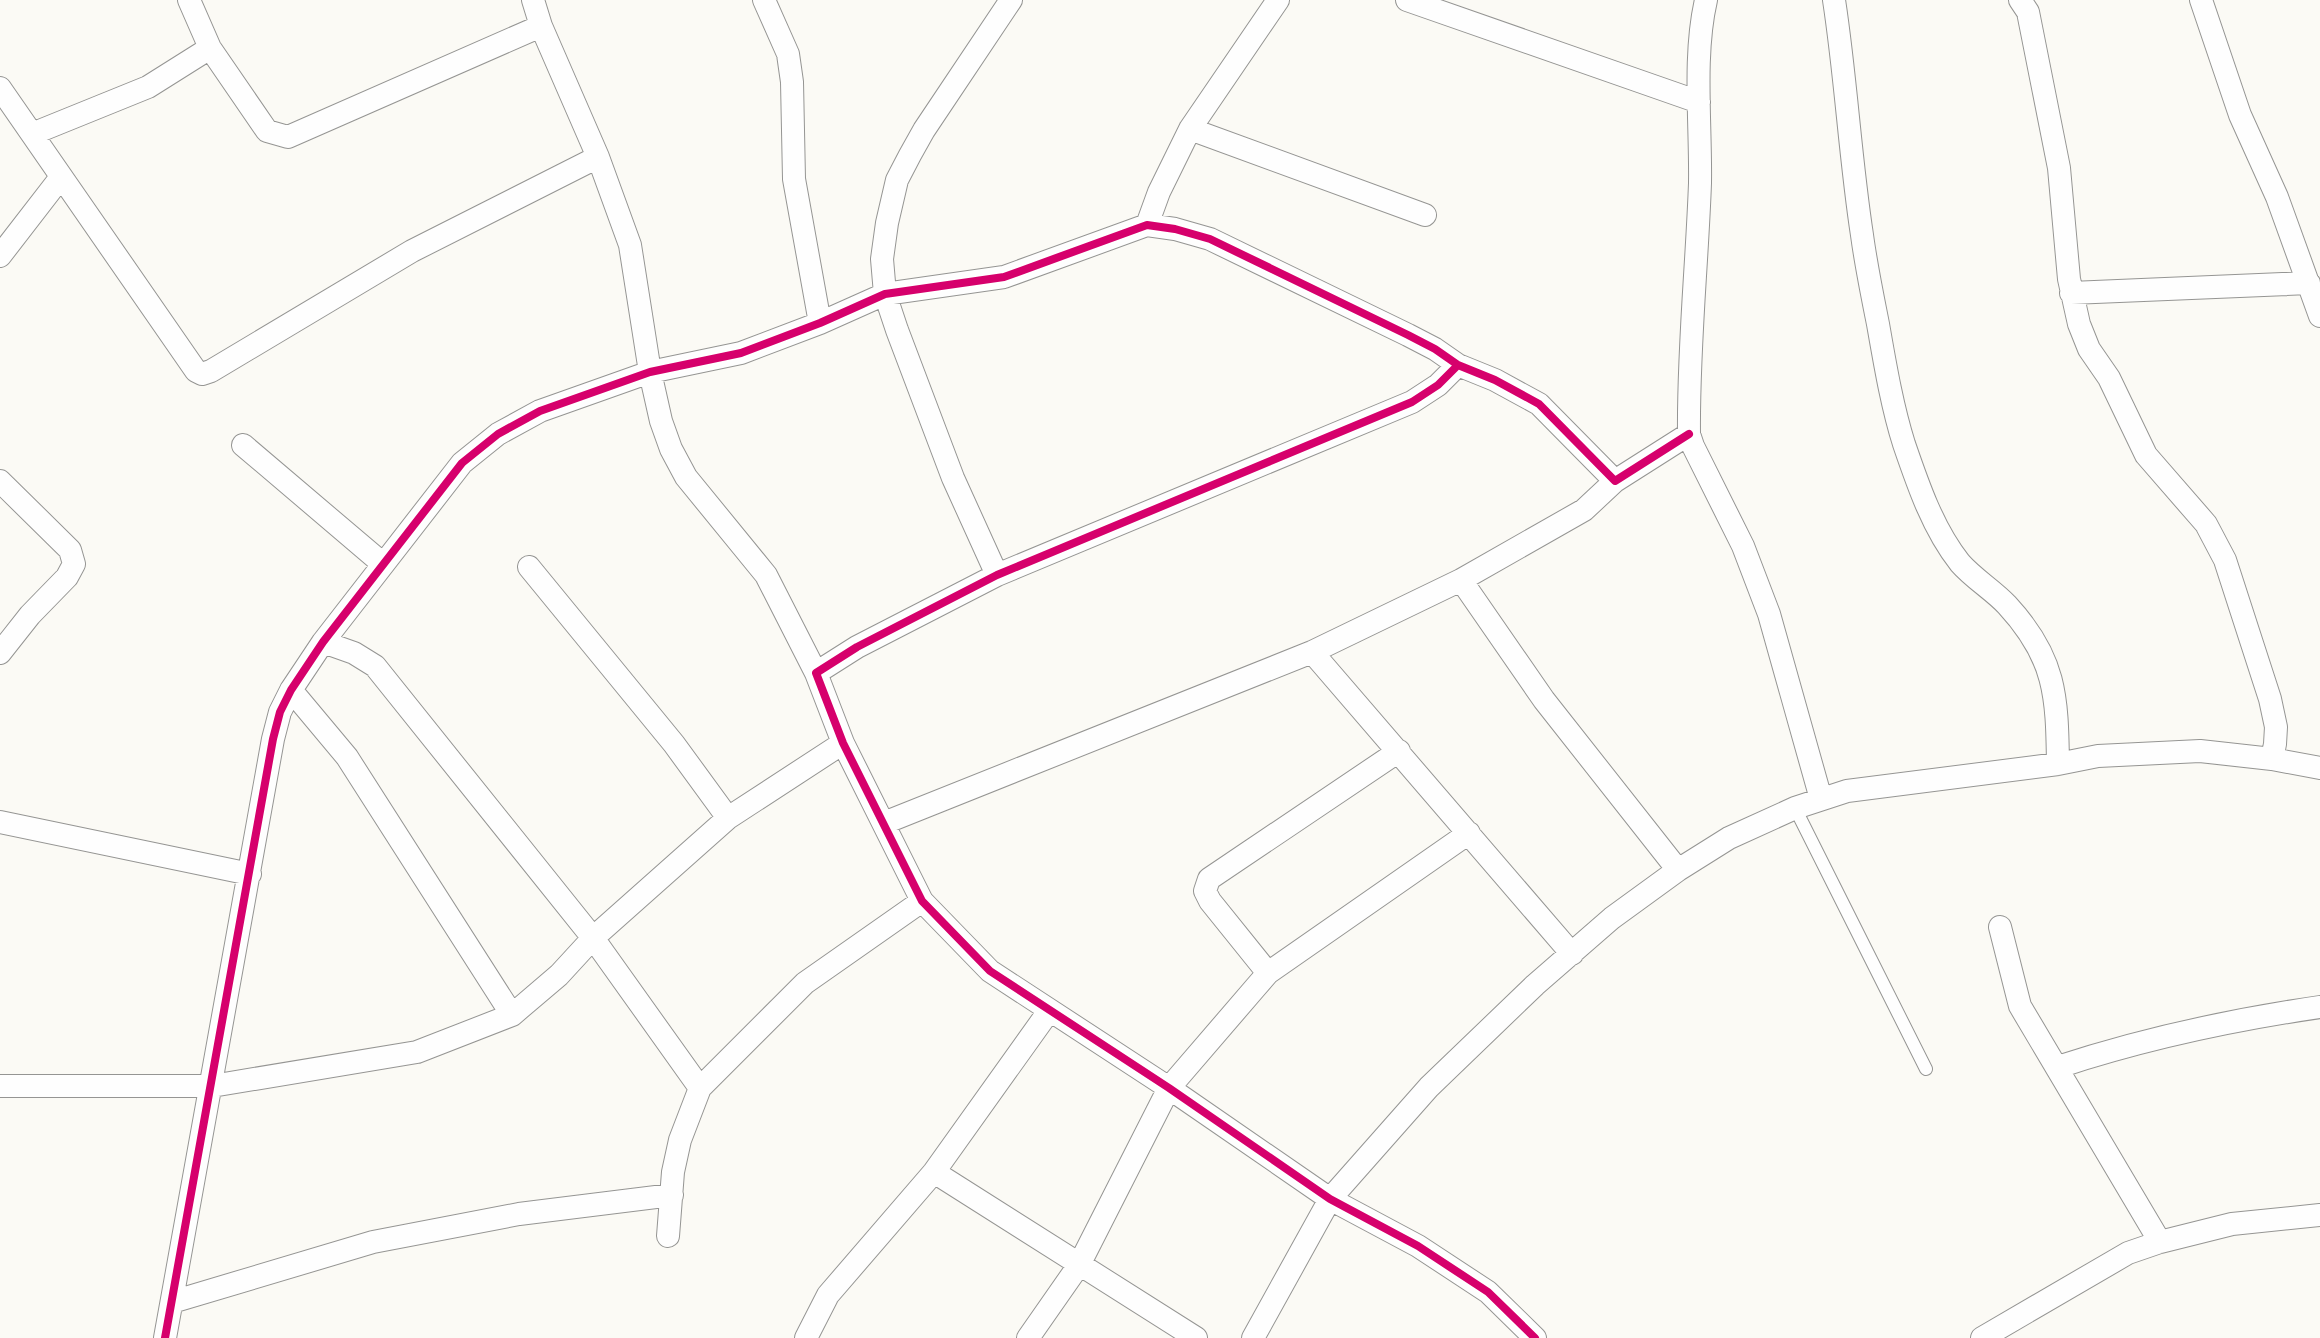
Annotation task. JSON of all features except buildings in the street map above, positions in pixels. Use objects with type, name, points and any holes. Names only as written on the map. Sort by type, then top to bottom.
[{"type":"street","points":[[189,0],[210,48],[267,131],[288,137],[541,26]]},
{"type":"street","points":[[533,0],[541,26],[598,157],[630,245],[650,372],[661,421],[671,449],[686,477],[766,575],[816,673],[843,743],[922,901],[990,971],[1169,1088],[1330,1199],[1418,1246],[1488,1292],[1535,1338]]},
{"type":"street","points":[[764,0],[788,54],[792,82],[794,179],[820,323]]},
{"type":"street","points":[[997,575],[953,478],[885,294],[882,259],[897,180],[924,130],[1011,0]]},
{"type":"street","points":[[1147,225],[1159,192],[1190,129],[1278,0]]},
{"type":"street","points":[[1407,0],[1699,102]]},
{"type":"street","points":[[1706,0],[1702,17],[1699,102],[1700,180],[1689,434],[1743,546],[1769,614],[1821,799]]},
{"type":"street","points":[[1834,0],[1861,234],[1884,358],[1904,442],[1928,507],[1947,543],[1961,564],[2006,604],[2041,650],[2058,709],[2058,764]]},
{"type":"street","points":[[2020,0],[2028,12],[2059,168],[2071,293],[2079,324],[2089,349],[2109,378],[2146,455],[2206,524],[2225,560],[2270,699],[2276,727],[2276,744],[2272,759]]},
{"type":"street","points":[[2201,0],[2240,115],[2277,197],[2320,316]]},
{"type":"street","points":[[32,134],[148,87],[210,48]]},
{"type":"street","points":[[0,88],[196,370],[202,374],[211,371],[412,251],[598,157]]},
{"type":"street","points":[[1190,129],[1425,215]]},
{"type":"street","points":[[0,256],[61,177]]},
{"type":"street","points":[[165,1338],[273,739],[280,712],[291,690],[323,642],[462,463],[498,434],[540,411],[650,372],[741,353],[820,323],[885,294],[1004,277],[1147,225],[1175,229],[1210,239],[1408,335],[1435,349],[1458,365],[1495,380],[1539,404],[1616,481]]},
{"type":"street","points":[[2071,293],[2309,283]]},
{"type":"street","points":[[816,673],[857,647],[997,575],[1412,402],[1438,385],[1458,365]]},
{"type":"street","points":[[884,823],[1312,652],[1461,580],[1584,510],[1616,481],[1689,434]]},
{"type":"street","points":[[243,445],[383,564]]},
{"type":"street","points":[[0,481],[70,550],[74,564],[67,577],[30,615],[0,653]]},
{"type":"street","points":[[529,567],[674,744],[728,818]]},
{"type":"street","points":[[1461,580],[1544,700],[1678,870]]},
{"type":"street","points":[[323,642],[354,653],[375,666],[593,938],[700,1088]]},
{"type":"street","points":[[1312,652],[1572,954]]},
{"type":"street","points":[[291,690],[347,757],[512,1015]]},
{"type":"street","points":[[0,1086],[212,1086],[417,1052],[512,1015],[559,975],[593,938],[728,818],[843,743]]},
{"type":"street","points":[[1253,1338],[1330,1199],[1429,1087],[1535,985],[1612,918],[1678,870],[1729,838],[1795,808],[1847,791],[2058,764],[2098,756],[2141,752],[2200,751],[2272,759],[2320,768]]},
{"type":"street","points":[[1268,973],[1210,901],[1204,891],[1209,879],[1399,752]]},
{"type":"street","points":[[0,822],[250,874]]},
{"type":"street","points":[[1028,1338],[1079,1265],[1169,1088],[1268,973],[1469,833]]},
{"type":"street","points":[[668,1236],[673,1172],[680,1140],[700,1088],[805,984],[922,901]]},
{"type":"street","points":[[2000,927],[2020,1006],[2160,1242]]},
{"type":"street","points":[[2058,1067],[2143,1042],[2262,1015],[2320,1007]]},
{"type":"street","points":[[806,1338],[828,1295],[934,1172],[1049,1011]]},
{"type":"street","points":[[934,1172],[1197,1338]]},
{"type":"street","points":[[172,1302],[373,1242],[519,1214],[672,1195]]},
{"type":"street","points":[[1982,1338],[2128,1253],[2160,1242],[2232,1224],[2320,1215]]},
{"type":"lane","points":[[1795,808],[1926,1069]]},
{"type":"cycle path","points":[[165,1338],[273,739],[280,712],[291,690],[323,642],[462,463],[498,434],[540,411],[650,372],[741,353],[820,323],[885,294],[1004,277],[1147,225],[1175,229],[1210,239],[1408,335],[1435,349],[1458,365]]},
{"type":"cycle path","points":[[1535,1338],[1488,1292],[1418,1246],[1330,1199],[1169,1088],[990,971],[922,901],[843,743],[816,673],[857,647],[997,575],[1412,402],[1438,385],[1458,365],[1495,380],[1539,404],[1615,481],[1689,434]]}]
